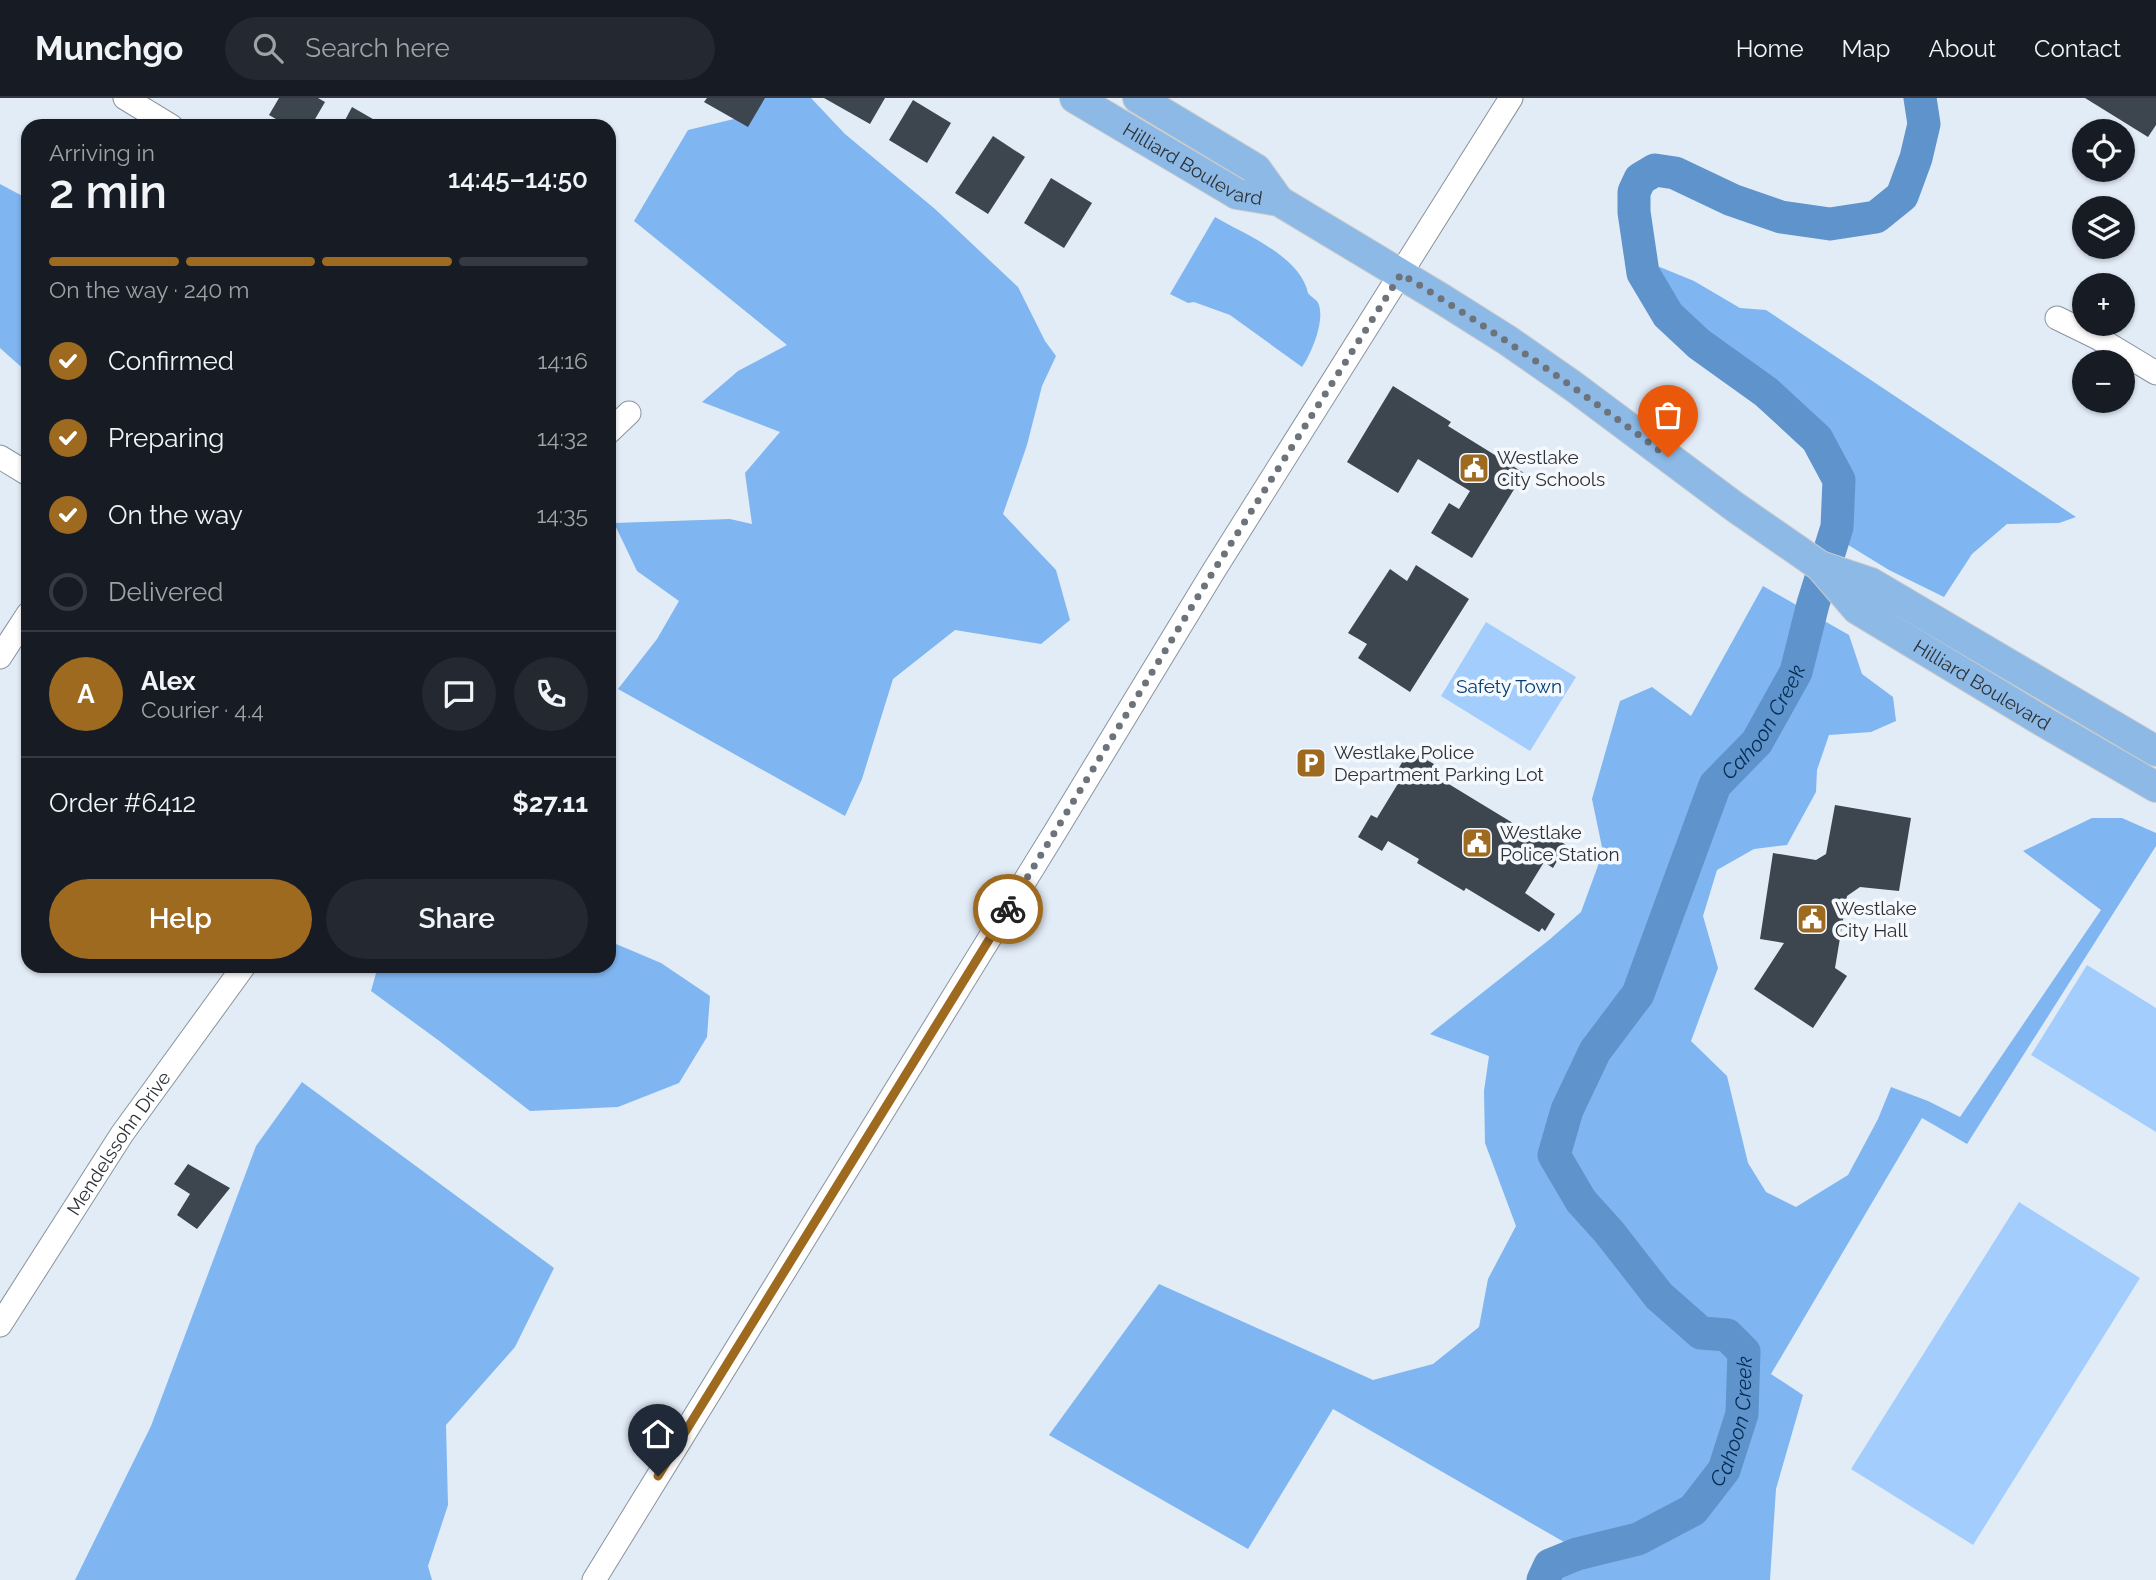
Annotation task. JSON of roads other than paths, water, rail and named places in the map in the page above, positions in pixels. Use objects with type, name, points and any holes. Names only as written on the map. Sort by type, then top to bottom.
[{"type":"main road","name":"Hilliard Boulevard","points":[[1075,98],[1237,194],[1279,201],[1507,340],[1770,532],[2039,719],[2156,787]]},
{"type":"main road","name":"Hilliard Boulevard","points":[[1138,98],[1256,169],[1279,201]]},
{"type":"main road","name":"Hilliard Boulevard","points":[[1860,594],[1871,583],[2156,751]]},
{"type":"street","points":[[125,98],[160,119]]},
{"type":"street","points":[[594,1580],[1213,572],[1511,98]]},
{"type":"street","points":[[2057,318],[2098,338],[2156,373]]},
{"type":"street","points":[[616,425],[629,413]]},
{"type":"street","points":[[0,457],[21,470]]},
{"type":"street","points":[[0,657],[21,625]]},
{"type":"street","name":"Mendelssohn Drive","points":[[0,1325],[122,1134],[239,973]]},
{"type":"waterway","name":"Cahoon Creek","points":[[1543,1580],[1550,1565],[1577,1554],[1638,1539],[1693,1510],[1724,1470],[1742,1414],[1744,1352],[1727,1335],[1701,1333],[1659,1296],[1581,1201],[1554,1155],[1567,1110],[1595,1051],[1638,994],[1715,785],[1757,742],[1796,672],[1813,604],[1837,527],[1839,480],[1817,439],[1766,392],[1699,344],[1668,315],[1643,273],[1634,212],[1634,192],[1640,179],[1655,170],[1675,173],[1732,200],[1781,217],[1830,224],[1876,217],[1902,196],[1916,158],[1924,124],[1920,98]]},
{"type":"place","name":"Westlake City Schools","points":[[1474,468]]},
{"type":"place","name":"Westlake Police Department Parking Lot","points":[[1311,763]]},
{"type":"place","name":"Westlake Police Station","points":[[1477,843]]},
{"type":"place","name":"Westlake City Hall","points":[[1812,919]]},
{"type":"park label","name":"Safety Town","points":[[1509,686]]}]
